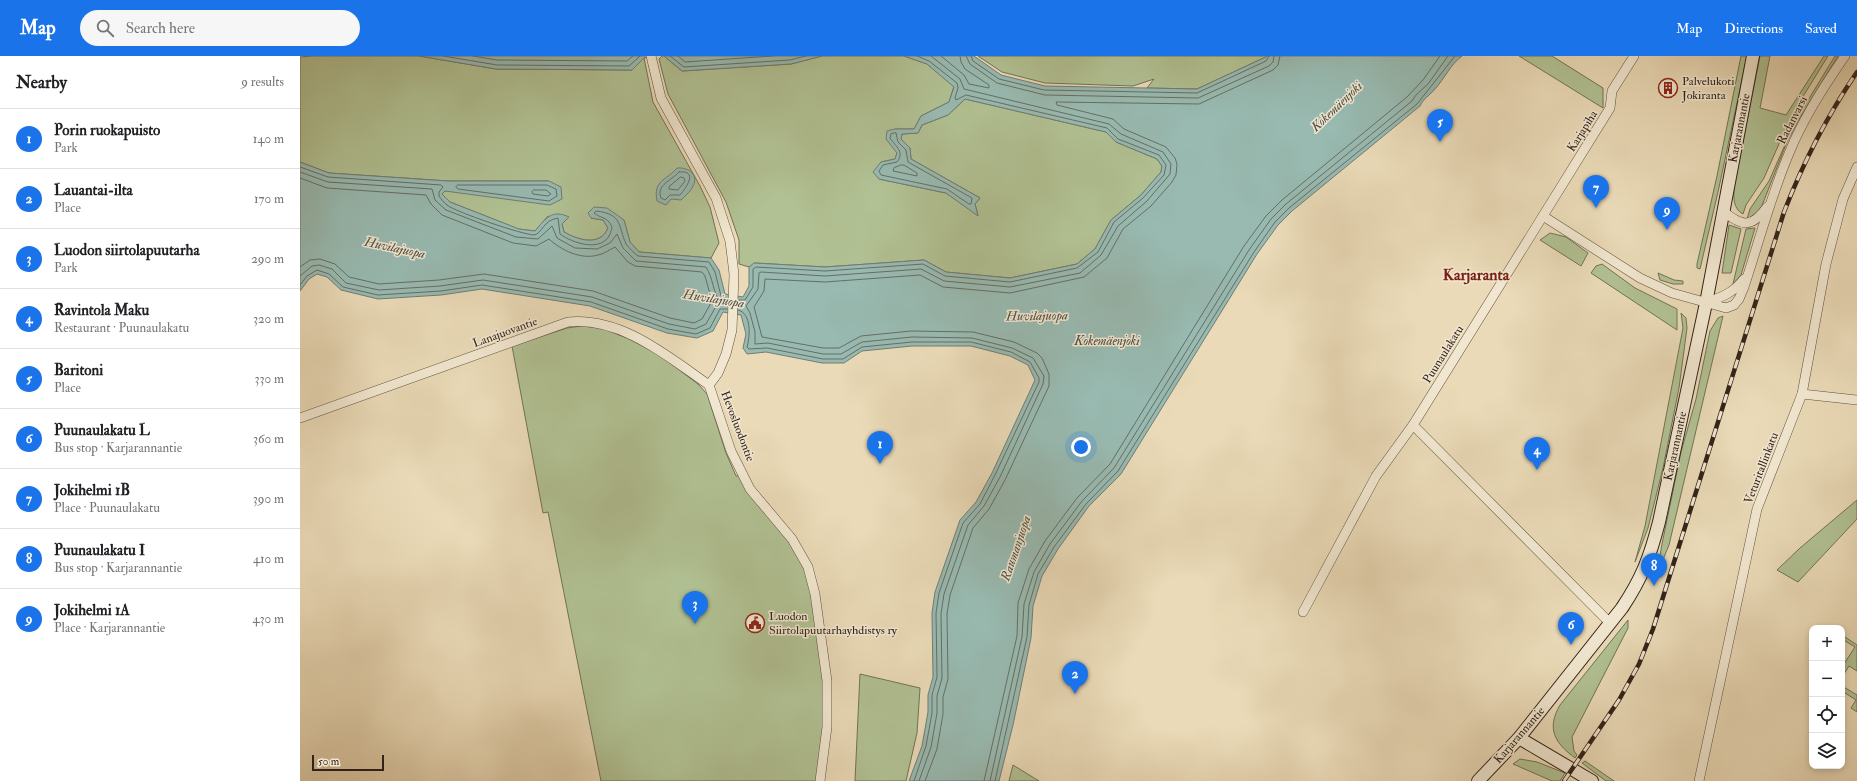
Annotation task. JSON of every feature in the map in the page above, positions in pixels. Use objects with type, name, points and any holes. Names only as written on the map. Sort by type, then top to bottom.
[{"type":"main road","name":"Karjarannantie","points":[[1478,781],[1519,738],[1610,623],[1636,587],[1649,558],[1659,522],[1706,302],[1753,56]]},
{"type":"main road","points":[[1519,738],[1592,781]]},
{"type":"street","name":"Hevosluodontie","points":[[651,56],[661,98],[716,198],[730,241],[734,274],[732,330],[726,354],[718,373],[709,385],[731,451],[755,495],[792,538],[808,567],[816,594],[828,681],[827,727],[820,781]]},
{"type":"street","name":"Karjapiha","points":[[1543,216],[1610,108],[1612,91],[1634,56]]},
{"type":"street","name":"Radanvarsi","points":[[1706,302],[1726,308],[1734,305],[1739,300],[1790,150],[1804,121],[1826,83],[1845,56]]},
{"type":"street","name":"Veturitallinkatu","points":[[1699,781],[1758,509],[1802,394],[1826,264],[1843,199],[1857,167]]},
{"type":"street","name":"Radanvarsi","points":[[1723,211],[1733,219],[1744,224],[1756,220],[1772,201]]},
{"type":"street","points":[[1543,216],[1640,278],[1659,288],[1706,302]]},
{"type":"street","name":"Puunaulakatu","points":[[1303,612],[1376,476],[1413,425],[1543,216]]},
{"type":"street","name":"Lanajuovantie","points":[[300,418],[568,322],[584,320],[630,334],[651,345],[709,385]]},
{"type":"street","points":[[1802,394],[1857,400]]},
{"type":"street","points":[[1413,425],[1610,623]]},
{"type":"green space","points":[[419,56],[496,69],[632,70],[644,58],[653,102],[700,186],[710,207],[719,243],[711,258],[639,252],[630,242],[624,220],[591,218],[603,220],[608,228],[600,238],[588,240],[564,232],[562,224],[548,216],[535,231],[518,229],[450,202],[442,194],[444,191],[548,181],[448,181],[329,173],[300,162],[300,57]]},
{"type":"green space","points":[[662,56],[682,71],[791,64],[822,56],[904,56],[927,64],[954,86],[949,102],[921,116],[914,129],[895,129],[897,153],[895,159],[881,162],[879,179],[946,193],[978,215],[975,204],[980,198],[911,159],[910,148],[901,139],[902,134],[918,133],[922,125],[948,115],[965,99],[1106,132],[1116,142],[1157,159],[1162,166],[1161,172],[1141,195],[1111,220],[1095,249],[1077,264],[1010,278],[946,272],[924,260],[825,267],[755,263],[749,267],[739,264],[739,240],[726,202],[668,94],[659,59]]},
{"type":"green space","points":[[978,56],[1268,56],[1197,89],[1147,88],[1154,79],[1133,86],[1045,83],[1002,72]]},
{"type":"green space","points":[[1519,56],[1552,56],[1603,88],[1603,108]]},
{"type":"green space","points":[[1741,56],[1747,56],[1700,269],[1697,268],[1697,264],[1717,176]]},
{"type":"green space","points":[[1760,56],[1770,56],[1760,108],[1786,115],[1824,56],[1828,56],[1799,103],[1764,178],[1746,205],[1743,214],[1735,205],[1734,186]]},
{"type":"green space","points":[[1835,56],[1838,56],[1798,121],[1787,142],[1761,208],[1753,216],[1747,219],[1750,209],[1769,181],[1796,120]]},
{"type":"green space","points":[[1729,225],[1741,229],[1731,273],[1722,273]]},
{"type":"green space","points":[[1755,228],[1741,275],[1733,284],[1746,229]]},
{"type":"green space","points":[[1550,233],[1566,237],[1588,253],[1581,266],[1540,240]]},
{"type":"green space","points":[[1602,264],[1635,288],[1677,309],[1677,330],[1591,273],[1596,266]]},
{"type":"green space","points":[[1658,273],[1674,280],[1683,281],[1683,284],[1673,284],[1660,280]]},
{"type":"green space","points":[[1681,313],[1686,318],[1687,328],[1679,388],[1663,468],[1648,528],[1635,562],[1645,526],[1683,328]]},
{"type":"green space","points":[[1723,316],[1669,545],[1657,574],[1681,452],[1696,399],[1710,331],[1718,318]]},
{"type":"green space","points":[[581,326],[602,328],[629,339],[659,355],[698,384],[707,394],[726,453],[736,476],[744,475],[808,567],[827,681],[820,781],[601,781],[548,512],[543,513],[512,346],[567,328]]},
{"type":"green space","points":[[1857,500],[1857,519],[1798,582],[1777,570],[1800,548]]},
{"type":"green space","points":[[1628,620],[1628,628],[1572,737],[1574,751],[1577,755],[1575,758],[1562,747],[1555,735],[1553,728],[1556,714],[1560,705]]},
{"type":"green space","points":[[1845,637],[1857,645],[1857,671],[1849,666],[1845,672],[1845,662],[1855,647],[1845,641]]},
{"type":"green space","points":[[860,674],[920,688],[917,733],[906,781],[855,781]]},
{"type":"green space","points":[[1845,688],[1857,695],[1857,712],[1851,708],[1856,700],[1845,693]]},
{"type":"green space","points":[[1520,759],[1537,762],[1565,773],[1560,781],[1552,781],[1513,764]]},
{"type":"green space","points":[[1585,761],[1614,781],[1606,781],[1582,763]]},
{"type":"green space","points":[[1013,765],[1039,781],[1009,781]]},
{"type":"water","points":[[419,56],[655,56],[644,58],[632,70],[496,69]]},
{"type":"water","points":[[664,56],[822,56],[791,64],[682,71]]},
{"type":"water","name":"Kokemäenjoki","points":[[904,56],[974,56],[1001,75],[1045,86],[1197,89],[1268,56],[1462,56],[1454,63],[1439,85],[1420,106],[1292,211],[1278,225],[1257,254],[1121,474],[1089,506],[1058,549],[1042,576],[1033,606],[1031,638],[1013,725],[999,781],[909,781],[922,746],[928,712],[928,695],[933,677],[932,613],[935,592],[960,520],[976,502],[992,473],[1035,380],[1028,365],[1010,356],[971,346],[912,346],[862,351],[844,363],[822,363],[766,352],[747,354],[743,348],[746,334],[741,315],[723,312],[713,331],[697,338],[667,333],[590,306],[482,289],[441,295],[378,299],[341,290],[327,277],[317,274],[309,279],[300,291],[300,162],[329,173],[448,181],[549,181],[561,187],[562,199],[550,205],[445,191],[442,194],[450,202],[519,229],[535,231],[550,216],[554,214],[563,215],[569,217],[562,224],[564,232],[588,240],[600,238],[608,228],[603,220],[591,218],[588,213],[594,207],[607,208],[624,220],[630,242],[639,252],[711,258],[719,270],[725,294],[743,297],[749,286],[749,267],[754,263],[825,267],[924,260],[946,272],[1010,278],[1077,264],[1095,249],[1111,220],[1141,195],[1161,172],[1162,166],[1157,159],[1116,142],[1106,132],[965,99],[948,115],[922,125],[918,133],[902,134],[901,139],[910,148],[911,159],[980,198],[975,204],[978,216],[946,193],[879,179],[873,172],[881,162],[895,159],[897,153],[886,139],[887,131],[895,129],[914,129],[921,116],[949,102],[954,87],[927,64]]},
{"type":"water","points":[[677,168],[689,170],[694,176],[694,183],[690,191],[681,200],[671,199],[666,205],[657,201],[657,189],[661,182]]},
{"type":"railway","points":[[1564,781],[1619,700],[1639,664],[1653,629],[1784,212],[1816,140],[1857,72]]},
{"type":"place","name":"Palvelukoti Jokiranta","points":[[1668,88]]},
{"type":"place","name":"Baritoni","points":[[1440,142]]},
{"type":"place","name":"Jokihelmi 1B","points":[[1596,208]]},
{"type":"place","name":"Jokihelmi 1A","points":[[1667,230]]},
{"type":"place","name":"Porin ruokapuisto","points":[[880,464]]},
{"type":"place","name":"Ravintola Maku","points":[[1537,470]]},
{"type":"place","name":"Puunaulakatu I","points":[[1654,586]]},
{"type":"place","name":"Luodon Siirtolapuutarhayhdistys ry","points":[[755,623]]},
{"type":"place","name":"Luodon siirtolapuutarha","points":[[695,624]]},
{"type":"place","name":"Puunaulakatu L","points":[[1571,645]]},
{"type":"place","name":"Lauantai-ilta","points":[[1075,694]]},
{"type":"district","name":"Karjaranta","points":[[1476,274]]},
{"type":"water label","name":"Huvilajuopa","points":[[395,247]]},
{"type":"water label","name":"Huvilajuopa","points":[[714,298]]},
{"type":"water label","name":"Huvilajuopa","points":[[1037,315]]},
{"type":"water label","name":"Raumanjuopa","points":[[1015,548]]}]
